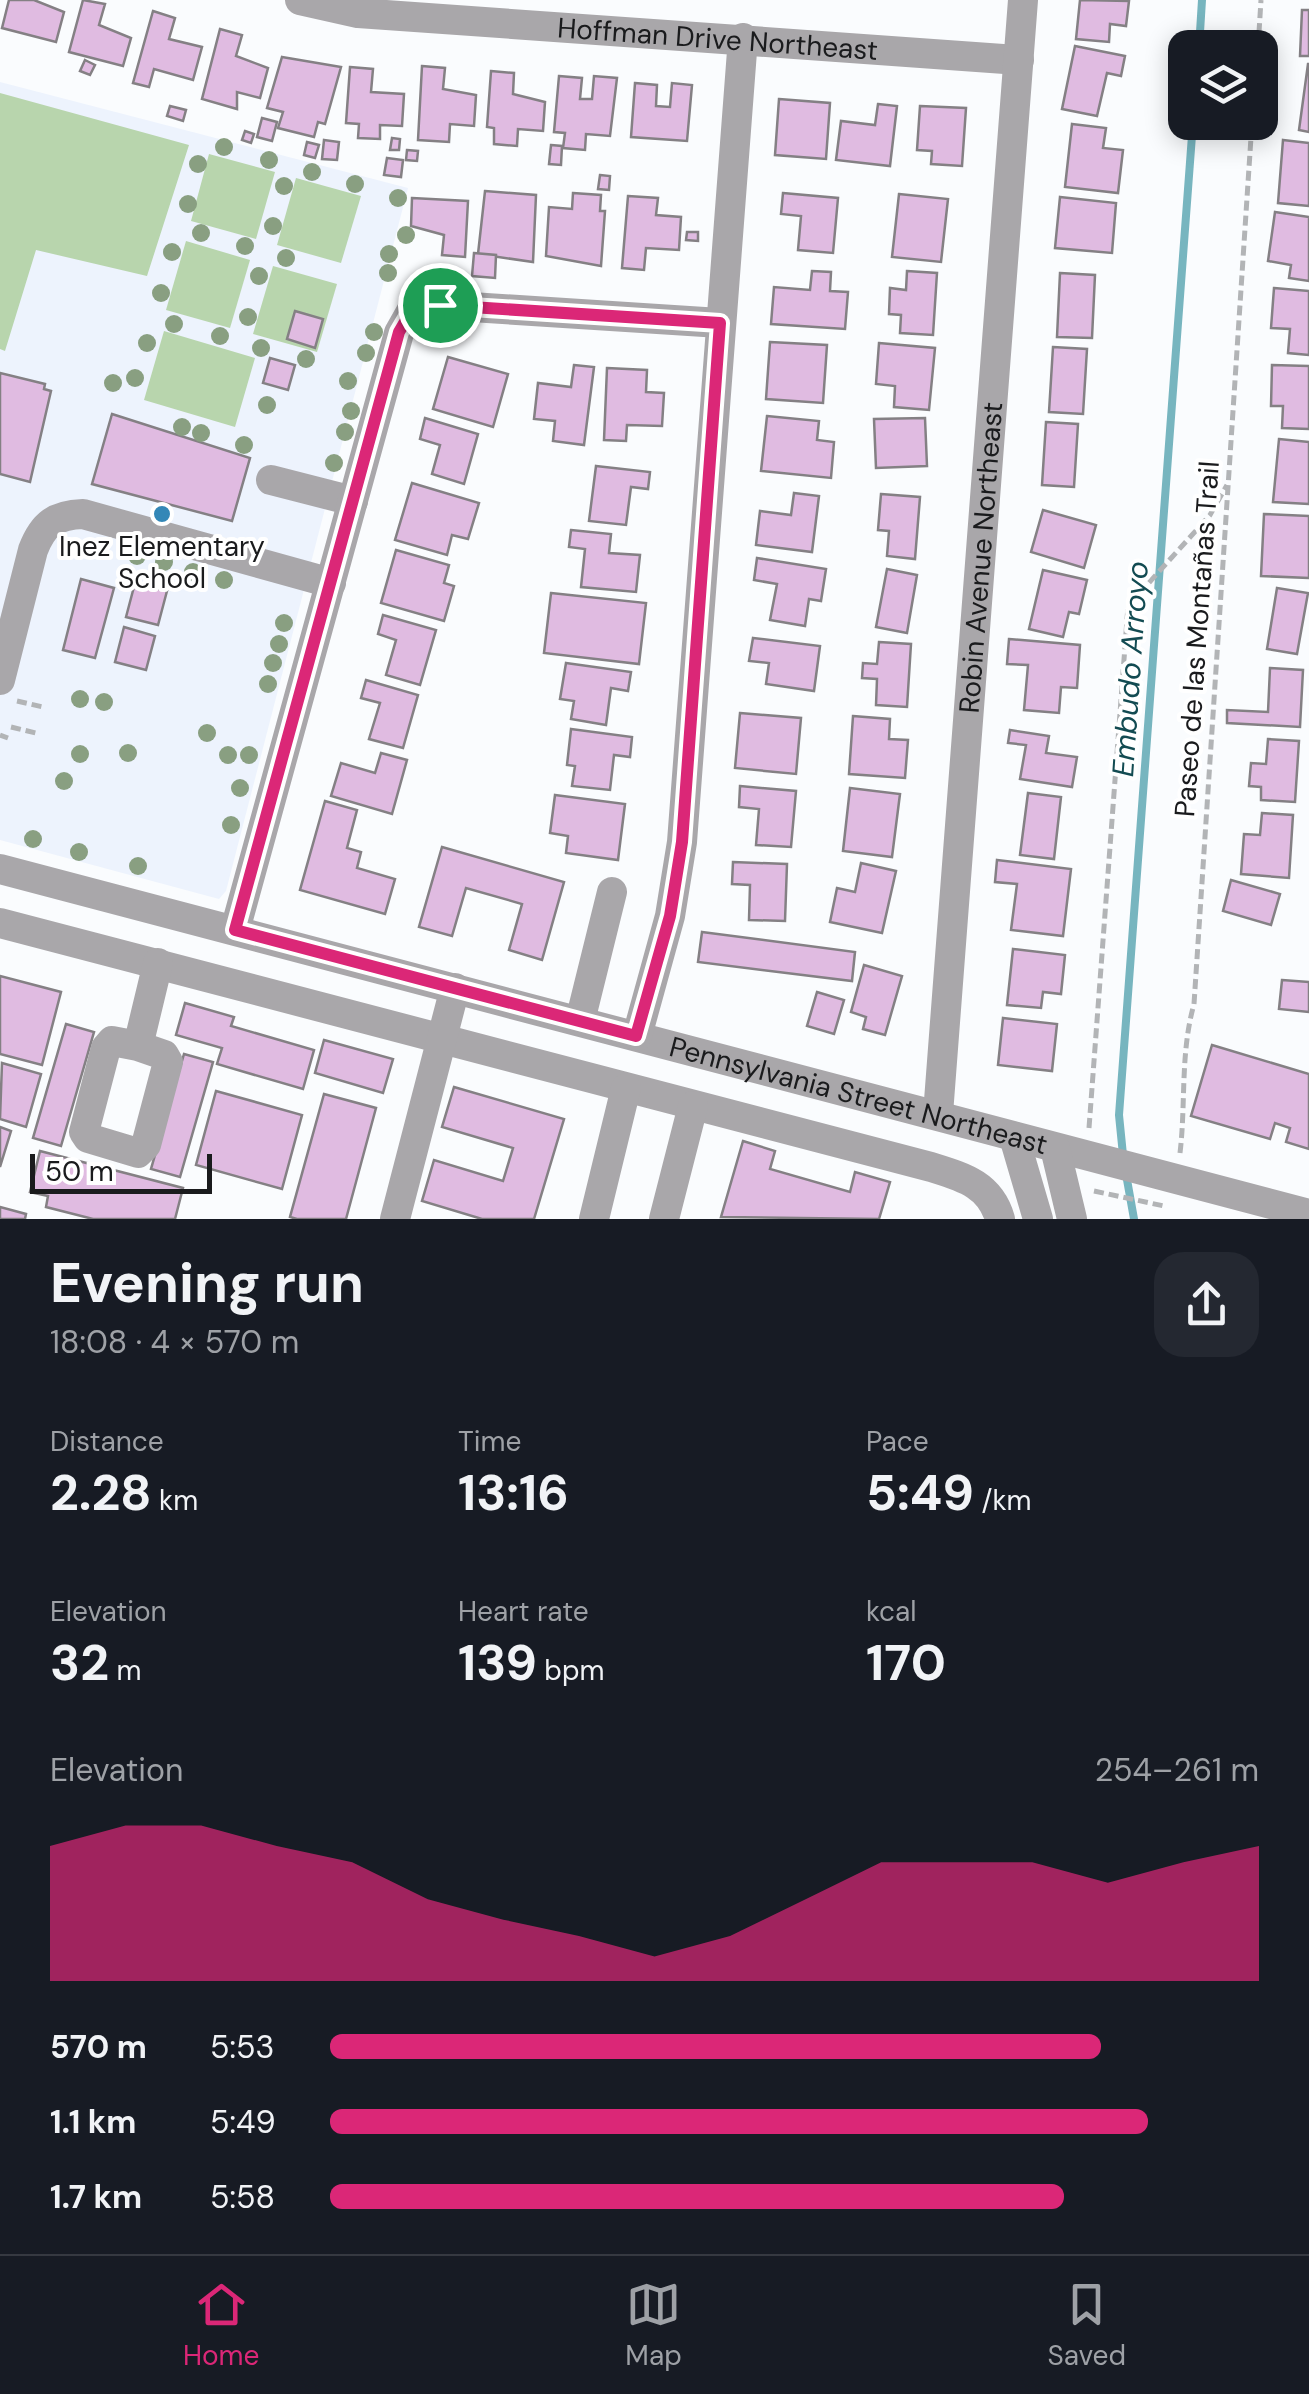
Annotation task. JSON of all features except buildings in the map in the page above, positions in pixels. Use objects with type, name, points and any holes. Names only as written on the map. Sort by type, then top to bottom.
[{"type":"street","name":"Hoffman Drive Northeast","points":[[300,0],[358,14],[1019,60]]},
{"type":"street","name":"Robin Avenue Northeast","points":[[938,1114],[1023,0]]},
{"type":"street","points":[[636,1036],[670,916],[682,842],[743,38]]},
{"type":"street","points":[[235,930],[399,332],[412,310],[440,305],[720,323]]},
{"type":"street","points":[[271,480],[354,501]]},
{"type":"street","points":[[0,680],[33,550],[40,532],[62,514],[82,514],[330,584]]},
{"type":"street","name":"Pennsylvania Street Northeast","points":[[0,869],[1309,1214]]},
{"type":"street","points":[[580,1021],[612,892]]},
{"type":"street","points":[[0,923],[972,1180],[996,1203],[1000,1219]]},
{"type":"street","points":[[138,1046],[158,964]]},
{"type":"street","points":[[395,1219],[455,988]]},
{"type":"street","points":[[594,1219],[626,1088]]},
{"type":"street","points":[[664,1219],[693,1106]]},
{"type":"street","points":[[1014,1137],[1038,1219]]},
{"type":"street","points":[[1056,1148],[1072,1219]]},
{"type":"path","points":[[1259,30],[1261,0]]},
{"type":"path","name":"Paseo de las Montañas Trail","points":[[1178,1182],[1186,1105],[1181,1084],[1194,1004],[1251,140]]},
{"type":"path","points":[[1178,1182],[1093,1160],[1128,606],[1221,500],[1227,484]]},
{"type":"path","points":[[22,702],[43,707]]},
{"type":"path","points":[[10,727],[36,733]]},
{"type":"shaded area","name":"Inez Elementary School","points":[[0,82],[408,188],[226,891],[219,899],[0,840]]},
{"type":"green space","points":[[0,93],[189,145],[147,276],[36,250],[5,351],[0,349]]},
{"type":"green space","points":[[209,154],[275,172],[256,239],[191,221]]},
{"type":"green space","points":[[296,178],[361,196],[341,263],[277,245]]},
{"type":"green space","points":[[186,241],[250,260],[230,328],[166,310]]},
{"type":"green space","points":[[273,266],[337,284],[317,352],[253,334]]},
{"type":"green space","points":[[164,331],[255,358],[235,427],[144,400]]},
{"type":"waterway","name":"Embudo Arroyo","points":[[1200,30],[1202,0]]},
{"type":"waterway","name":"Embudo Arroyo","points":[[1123,1155],[1119,1115],[1192,140]]},
{"type":"waterway","name":"Embudo Arroyo","points":[[1126,1174],[1134,1219]]},
{"type":"place","name":"Inez Elementary School","points":[[162,514]]},
{"type":"route","points":[[440,305],[720,323],[682,842],[670,916],[636,1036],[235,930],[399,332],[412,310],[440,305]]}]
